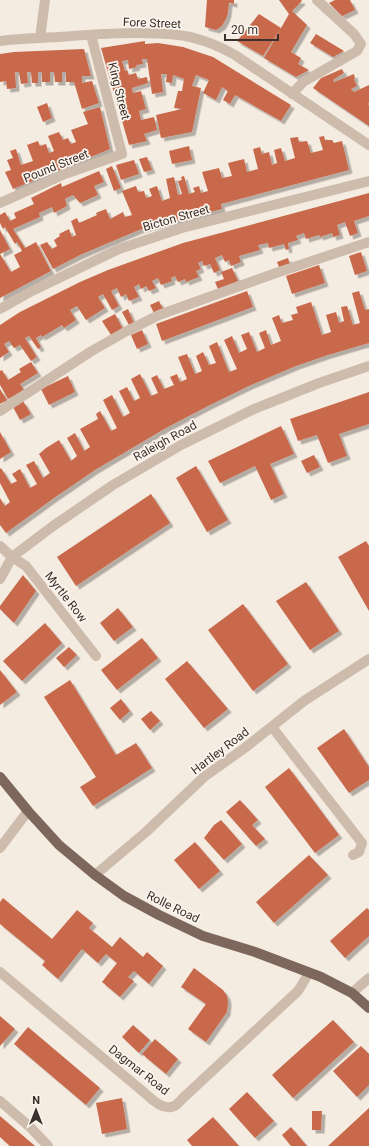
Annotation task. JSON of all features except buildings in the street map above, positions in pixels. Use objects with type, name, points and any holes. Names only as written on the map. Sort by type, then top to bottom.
[{"type":"main road","name":"Rolle Road","points":[[0,776],[28,811],[59,845],[95,875],[124,896],[197,933],[255,952],[326,980],[352,993],[369,1008]]},
{"type":"street","points":[[40,38],[45,0]]},
{"type":"street","points":[[292,94],[303,82],[358,51],[361,44],[354,34],[317,0]]},
{"type":"street","name":"Fore Street","points":[[2,39],[152,34],[179,35],[205,41],[217,45],[235,55],[369,146]]},
{"type":"street","name":"King Street","points":[[91,35],[122,154]]},
{"type":"street","name":"Pound Street","points":[[0,203],[66,174],[122,154]]},
{"type":"street","name":"Bicton Street","points":[[0,309],[32,291],[119,249],[153,237],[182,228],[369,181]]},
{"type":"street","points":[[0,411],[90,352],[159,315],[276,273],[369,242]]},
{"type":"street","name":"Raleigh Road","points":[[0,579],[12,557],[53,526],[113,485],[181,445],[252,410],[319,383],[369,366]]},
{"type":"street","name":"Myrtle Row","points":[[0,546],[12,557],[26,566],[96,656]]},
{"type":"street","name":"Hartley Road","points":[[95,875],[146,832],[204,778],[304,701],[369,659]]},
{"type":"street","points":[[272,726],[362,843],[359,852],[353,855]]},
{"type":"street","points":[[0,848],[28,811]]},
{"type":"street","name":"Dagmar Road","points":[[0,972],[140,1089],[162,1106],[167,1107],[174,1106],[182,1099],[298,991],[309,973]]},
{"type":"street","points":[[352,993],[369,978]]},
{"type":"street","points":[[0,1101],[30,1127],[48,1146]]}]
